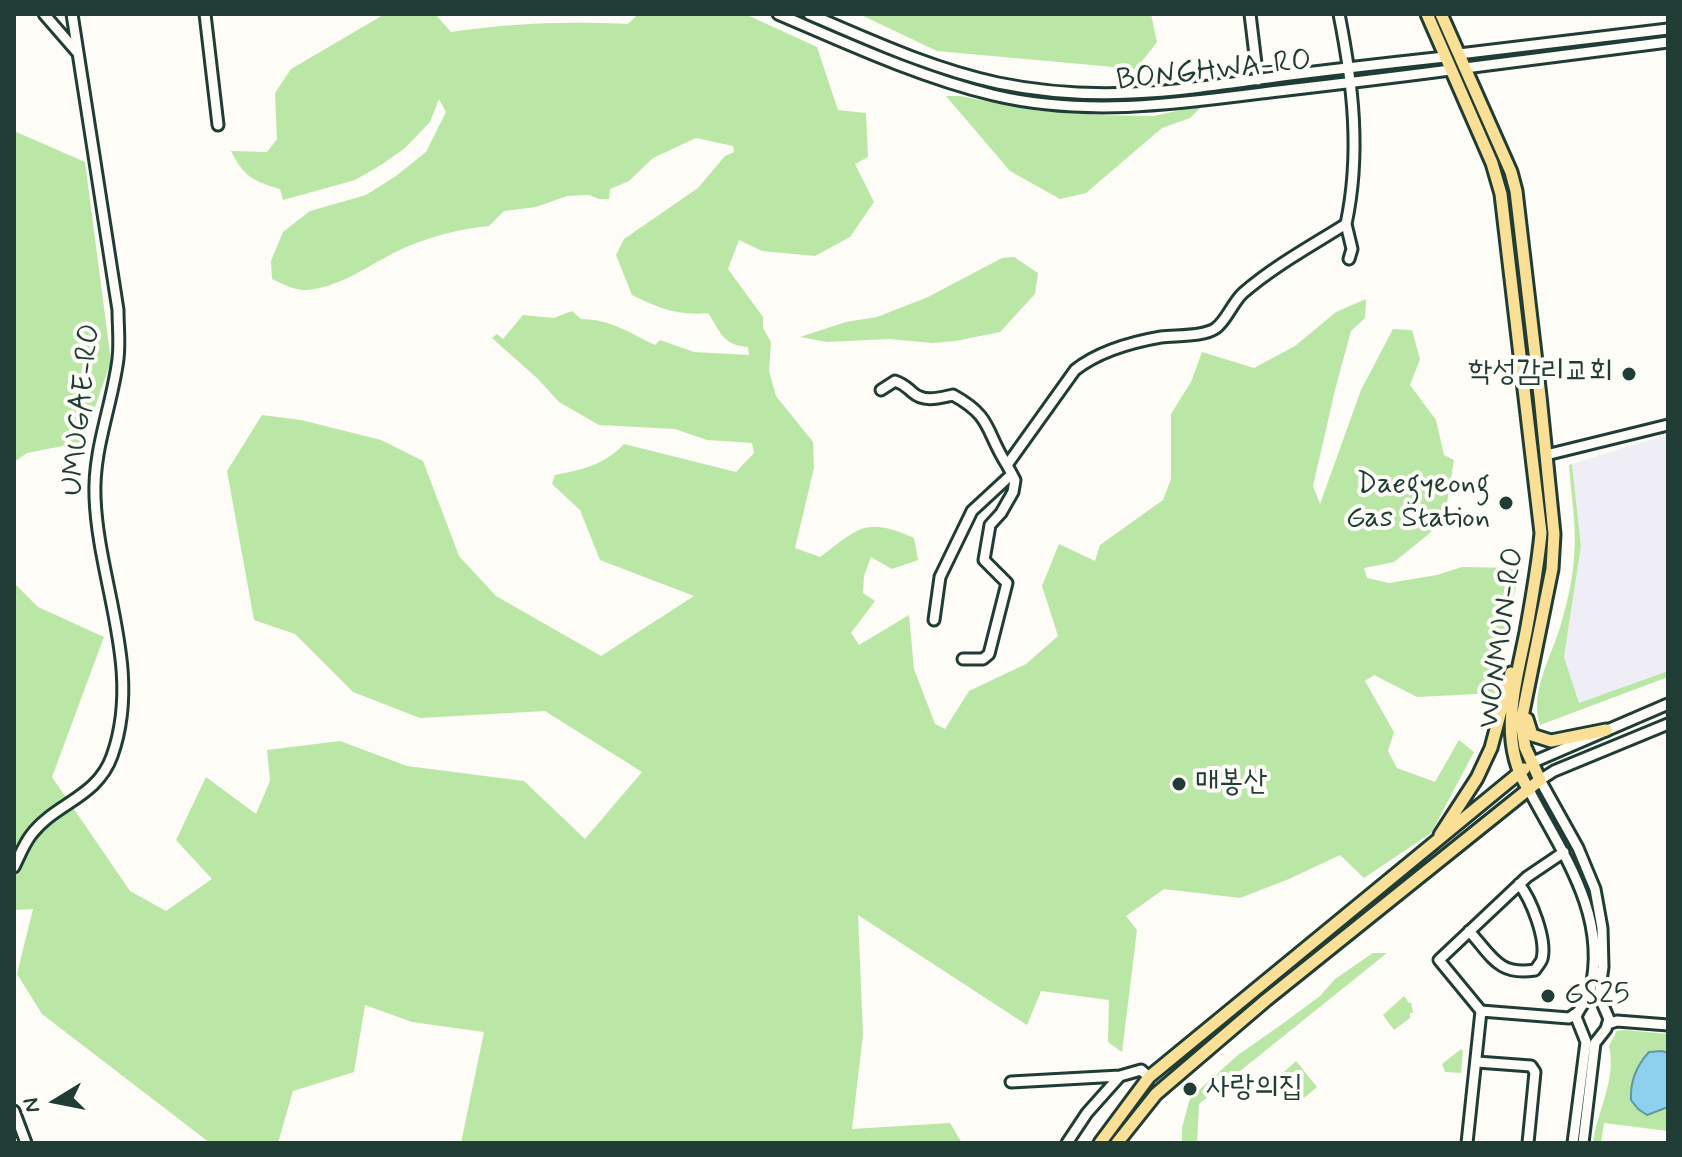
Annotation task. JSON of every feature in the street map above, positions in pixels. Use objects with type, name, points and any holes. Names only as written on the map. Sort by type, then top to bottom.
[{"type":"main road","name":"WONMUN-RO","points":[[1427,14],[1497,178],[1554,534],[1552,569],[1521,722],[1525,747],[1540,780]]},
{"type":"main road","name":"WONMUN-RO","points":[[1100,1143],[1149,1077],[1518,773],[1511,717],[1541,533],[1540,456],[1516,191],[1503,152],[1441,14]]},
{"type":"main road","points":[[1445,57],[1459,54]]},
{"type":"main road","name":"BONGHWA-RO","points":[[1450,70],[1465,68]]},
{"type":"main road","points":[[1433,845],[1477,778],[1491,748],[1538,566]]},
{"type":"main road","points":[[1526,699],[1527,724],[1532,735],[1544,741],[1606,730]]},
{"type":"main road","points":[[1529,790],[1518,773],[1531,763]]},
{"type":"main road","points":[[1117,1143],[1156,1094],[1266,1000],[1540,780]]},
{"type":"street","points":[[44,14],[77,52]]},
{"type":"street","name":"UMUGAE-RO","points":[[14,867],[31,835],[102,777],[115,746],[122,704],[121,644],[99,539],[95,495],[100,434],[119,357],[118,310],[72,14]]},
{"type":"street","points":[[205,14],[218,125]]},
{"type":"street","name":"BONGHWA-RO","points":[[778,14],[948,82],[1031,102],[1086,107],[1138,107],[1450,70]]},
{"type":"street","name":"BONGHWA-RO","points":[[809,14],[954,72],[997,83],[1095,95],[1185,91],[1349,67],[1445,57]]},
{"type":"street","points":[[1250,14],[1258,80]]},
{"type":"street","points":[[1339,14],[1352,83],[1354,153],[1352,194],[1346,224],[1352,249],[1349,259]]},
{"type":"street","points":[[1459,54],[1668,29]]},
{"type":"street","name":"BONGHWA-RO","points":[[1465,68],[1668,42]]},
{"type":"street","points":[[934,620],[940,577],[972,511],[1009,470],[1075,370],[1090,359],[1158,337],[1217,328],[1241,295],[1289,259],[1346,224]]},
{"type":"street","points":[[881,390],[895,381],[906,385],[921,398],[953,395],[974,407],[990,430],[1015,480],[1013,492],[990,525],[984,560],[1007,583],[989,654],[983,659],[963,659]]},
{"type":"street","points":[[1540,456],[1668,425]]},
{"type":"street","points":[[1531,763],[1668,704]]},
{"type":"street","points":[[1609,1026],[1600,989],[1602,928],[1595,889],[1578,848],[1540,780],[1554,771],[1668,724]]},
{"type":"street","points":[[1529,790],[1582,887],[1590,924],[1593,974],[1577,1011],[1580,1030],[1586,1042],[1573,1143]]},
{"type":"street","points":[[1467,1143],[1481,1011],[1439,960],[1519,884],[1564,852]]},
{"type":"street","points":[[1469,931],[1503,968],[1516,973],[1535,970],[1542,960],[1542,944],[1530,897],[1519,884]]},
{"type":"street","points":[[1481,1011],[1605,1009]]},
{"type":"street","points":[[1580,1030],[1592,1036],[1609,1026],[1668,1025]]},
{"type":"street","points":[[1583,1143],[1595,1043],[1609,1026]]},
{"type":"street","points":[[1477,1062],[1531,1066],[1535,1072],[1528,1143]]},
{"type":"street","points":[[1011,1082],[1120,1076],[1141,1070],[1149,1077]]},
{"type":"street","points":[[1067,1143],[1087,1113],[1120,1076]]},
{"type":"street","points":[[14,1111],[26,1143]]},
{"type":"shaded area","points":[[1668,434],[1668,671],[1579,704],[1564,657],[1581,546],[1572,464]]},
{"type":"green space","points":[[385,14],[435,14],[451,32],[540,24],[628,24],[638,14],[745,14],[817,47],[838,110],[866,113],[868,157],[855,164],[874,202],[850,237],[815,256],[762,251],[739,240],[728,269],[763,317],[763,328],[771,342],[769,371],[776,396],[813,442],[814,468],[795,548],[820,557],[854,532],[873,527],[914,538],[918,560],[892,569],[871,557],[864,576],[863,593],[875,601],[851,633],[859,645],[909,615],[914,669],[935,724],[945,729],[969,691],[1026,664],[1058,636],[1042,586],[1059,544],[1095,561],[1100,545],[1163,500],[1171,479],[1171,414],[1191,382],[1202,352],[1254,368],[1295,346],[1336,312],[1366,299],[1365,318],[1351,331],[1313,486],[1320,504],[1361,390],[1393,329],[1412,330],[1420,359],[1410,385],[1436,420],[1444,455],[1454,460],[1447,503],[1430,533],[1394,562],[1364,568],[1367,578],[1389,583],[1437,575],[1462,567],[1521,568],[1506,626],[1496,693],[1417,697],[1374,675],[1365,681],[1394,732],[1388,751],[1397,768],[1435,782],[1459,740],[1474,752],[1431,833],[1364,878],[1340,855],[1240,898],[1164,889],[1126,916],[1137,930],[1122,1052],[1108,1042],[1109,1000],[1041,991],[1027,1025],[858,915],[863,1034],[852,1129],[950,1123],[962,1143],[461,1143],[484,1032],[412,1022],[365,1005],[354,1072],[293,1091],[278,1143],[210,1143],[42,1014],[17,974],[33,909],[14,910],[14,583],[38,607],[104,637],[52,777],[130,891],[166,911],[212,879],[176,840],[206,777],[256,814],[270,781],[267,750],[340,741],[407,766],[524,781],[585,839],[642,772],[545,711],[420,718],[353,692],[295,634],[254,620],[227,471],[262,415],[301,420],[381,440],[423,461],[459,556],[496,596],[601,656],[694,596],[600,560],[580,510],[552,484],[555,475],[592,466],[624,444],[736,472],[754,453],[752,443],[707,440],[675,429],[599,425],[559,402],[492,338],[497,334],[503,339],[523,315],[554,318],[572,311],[581,319],[611,324],[655,345],[660,340],[694,352],[749,355],[748,347],[733,344],[723,336],[708,313],[668,310],[632,295],[616,255],[624,239],[698,188],[725,156],[734,152],[733,146],[696,138],[653,158],[629,181],[610,189],[609,199],[589,195],[567,196],[536,207],[504,211],[489,226],[424,240],[329,285],[303,290],[272,279],[271,261],[283,232],[310,211],[366,195],[396,176],[426,152],[446,112],[439,99],[430,122],[405,148],[355,180],[283,200],[280,189],[250,177],[240,167],[231,151],[267,152],[277,139],[275,93],[291,69]]},
{"type":"green space","points":[[859,14],[1151,14],[1157,42],[1136,69],[937,51]]},
{"type":"green space","points":[[946,96],[1032,110],[1094,115],[1154,116],[1203,105],[1190,118],[1162,128],[1086,193],[1060,199],[1010,171]]},
{"type":"green space","points":[[14,131],[85,162],[111,361],[83,442],[27,453],[14,462]]},
{"type":"green space","points":[[1014,257],[1038,273],[1035,294],[1000,332],[932,343],[889,339],[827,342],[800,337],[846,322],[877,317],[928,297],[1002,258]]},
{"type":"green space","points":[[1572,464],[1581,546],[1564,657],[1579,703],[1668,671],[1668,677],[1540,725],[1537,712],[1539,687],[1561,624],[1572,574],[1575,534],[1569,465]]},
{"type":"green space","points":[[1373,953],[1387,953],[1199,1104],[1197,1143],[1182,1143],[1182,1128],[1190,1098],[1238,1055]]},
{"type":"green space","points":[[1404,996],[1411,1002],[1413,1013],[1394,1030],[1383,1015]]},
{"type":"green space","points":[[1617,1031],[1668,1034],[1668,1131],[1604,1123],[1601,1143],[1593,1143],[1609,1083],[1609,1046]]},
{"type":"green space","points":[[1461,1049],[1461,1073],[1445,1072],[1442,1064]]},
{"type":"green space","points":[[1296,1061],[1317,1087],[1304,1098],[1298,1094],[1293,1098],[1272,1083]]},
{"type":"water","points":[[1649,1052],[1668,1053],[1668,1107],[1647,1115],[1631,1100],[1633,1080]]},
{"type":"place","name":"학성감리교회","points":[[1629,374]]},
{"type":"place","name":"Daegyeong Gas Station","points":[[1506,503]]},
{"type":"place","name":"매봉산","points":[[1179,784]]},
{"type":"place","name":"GS25","points":[[1548,996]]},
{"type":"place","name":"사랑의집","points":[[1190,1089]]}]
